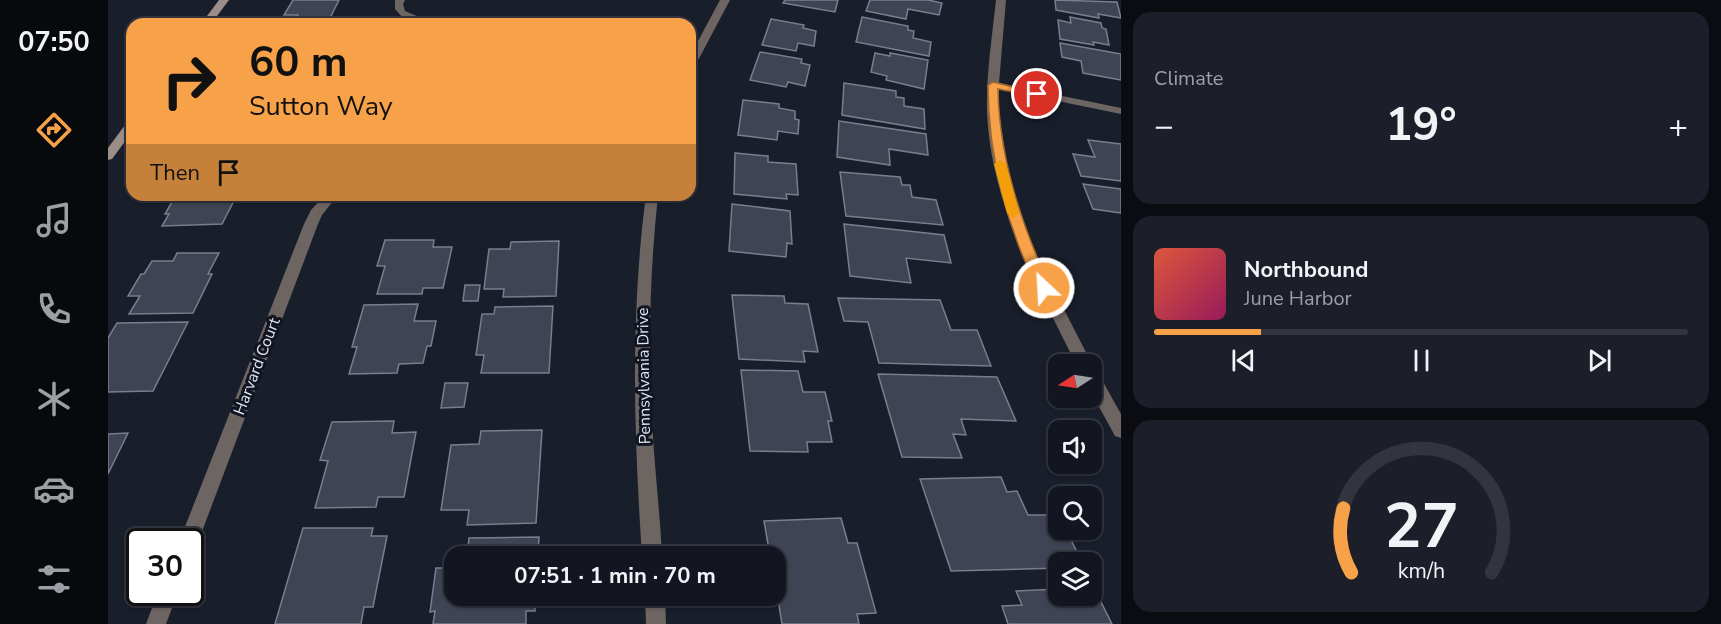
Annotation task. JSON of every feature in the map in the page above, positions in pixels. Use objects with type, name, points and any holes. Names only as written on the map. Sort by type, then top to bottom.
[{"type":"main road","points":[[210,18],[224,0]]},
{"type":"main road","points":[[108,156],[126,132]]},
{"type":"street","points":[[400,0],[398,4],[401,13],[412,18]]},
{"type":"street","points":[[696,53],[725,0]]},
{"type":"street","points":[[1001,0],[993,58],[997,150],[1011,207],[1044,288],[1079,354]]},
{"type":"street","points":[[696,41],[701,42]]},
{"type":"street","points":[[993,85],[1121,111]]},
{"type":"street","name":"Harvard Court","points":[[193,528],[311,224],[316,213],[327,201]]},
{"type":"street","name":"Pennsylvania Drive","points":[[651,201],[644,265],[642,322],[645,480],[651,546]]},
{"type":"street","points":[[1102,396],[1121,430]]},
{"type":"street","points":[[156,624],[163,606]]},
{"type":"street","points":[[655,606],[656,624]]},
{"type":"building","points":[[293,0],[339,0],[330,18],[296,18],[298,15],[284,15]]},
{"type":"building","points":[[785,0],[838,0],[835,12],[783,3]]},
{"type":"building","points":[[870,0],[928,0],[942,3],[939,15],[908,9],[906,19],[866,11]]},
{"type":"building","points":[[1055,0],[1117,2],[1121,18],[1098,14],[1099,18],[1056,10]]},
{"type":"building","points":[[862,17],[908,26],[908,30],[914,31],[913,38],[931,42],[929,56],[856,42]]},
{"type":"building","points":[[1070,17],[1101,23],[1102,28],[1106,29],[1109,45],[1093,42],[1094,45],[1060,39],[1058,20],[1071,23]]},
{"type":"building","points":[[771,19],[804,25],[803,28],[816,31],[814,46],[798,43],[796,51],[762,45]]},
{"type":"building","points":[[1060,43],[1121,54],[1121,80],[1083,73],[1081,61],[1062,57]]},
{"type":"building","points":[[760,52],[802,59],[801,63],[810,65],[805,86],[788,82],[786,87],[750,80]]},
{"type":"building","points":[[875,53],[890,56],[890,53],[928,60],[924,89],[886,80],[887,76],[871,72]]},
{"type":"building","points":[[844,83],[896,91],[896,97],[904,98],[904,106],[924,109],[925,129],[842,115]]},
{"type":"building","points":[[743,100],[779,104],[779,108],[795,111],[795,119],[799,120],[798,134],[778,131],[777,140],[738,135]]},
{"type":"building","points":[[839,121],[926,134],[928,155],[889,149],[890,165],[837,157]]},
{"type":"building","points":[[1088,140],[1121,144],[1121,181],[1081,176],[1073,154],[1095,157]]},
{"type":"building","points":[[735,153],[768,156],[768,162],[796,164],[798,195],[786,194],[787,199],[734,194]]},
{"type":"building","points":[[840,172],[900,177],[902,185],[910,185],[912,197],[936,200],[943,225],[846,216]]},
{"type":"building","points":[[1083,184],[1121,189],[1121,213],[1093,209]]},
{"type":"building","points":[[173,201],[234,201],[222,224],[162,226],[169,214],[165,214]]},
{"type":"building","points":[[732,204],[790,211],[792,244],[787,243],[786,257],[729,251]]},
{"type":"building","points":[[844,224],[944,235],[951,263],[906,258],[911,283],[850,276]]},
{"type":"building","points":[[385,240],[434,240],[433,247],[452,247],[443,288],[423,288],[422,294],[377,294],[385,266],[377,266]]},
{"type":"building","points":[[559,241],[556,296],[503,297],[504,289],[484,289],[489,249],[510,249],[511,242]]},
{"type":"building","points":[[177,253],[219,253],[208,274],[212,274],[193,313],[129,314],[140,296],[128,296],[141,274],[144,274],[152,261],[173,261]]},
{"type":"building","points":[[465,285],[480,285],[478,301],[463,301]]},
{"type":"building","points":[[732,295],[784,296],[785,303],[808,304],[818,352],[803,351],[805,362],[739,359]]},
{"type":"building","points":[[838,298],[940,300],[951,330],[977,330],[991,366],[879,363],[868,322],[844,321]]},
{"type":"building","points":[[418,304],[414,321],[436,321],[431,346],[427,346],[423,363],[399,364],[397,373],[349,374],[357,347],[352,347],[364,305]]},
{"type":"building","points":[[553,306],[549,373],[481,373],[484,355],[476,355],[482,314],[494,314],[495,307]]},
{"type":"building","points":[[188,322],[153,391],[108,392],[108,338],[117,323]]},
{"type":"building","points":[[741,370],[798,371],[803,392],[825,392],[832,421],[828,421],[832,442],[807,442],[808,452],[750,451]]},
{"type":"building","points":[[878,374],[997,377],[1016,421],[961,419],[966,435],[953,434],[962,458],[902,457]]},
{"type":"building","points":[[445,383],[468,383],[464,407],[441,408]]},
{"type":"building","points":[[394,421],[392,433],[416,432],[404,497],[378,497],[376,507],[315,508],[328,461],[320,460],[332,422]]},
{"type":"building","points":[[542,430],[536,523],[467,525],[469,510],[441,510],[451,445],[479,444],[481,431]]},
{"type":"building","points":[[128,433],[108,474],[108,434]]},
{"type":"building","points":[[1001,477],[1007,492],[1017,491],[1028,515],[1048,515],[1048,540],[1071,540],[1077,552],[1048,552],[1048,568],[951,571],[920,479]]},
{"type":"building","points":[[841,518],[848,543],[857,543],[876,613],[857,614],[859,624],[782,624],[779,606],[786,606],[786,546],[768,546],[764,521]]},
{"type":"building","points":[[303,528],[373,528],[371,536],[387,536],[373,607],[364,607],[361,624],[275,624]]},
{"type":"building","points":[[539,537],[539,546],[468,546],[469,538]]},
{"type":"building","points":[[436,568],[444,568],[444,606],[535,606],[535,611],[526,611],[526,624],[433,624],[435,611],[430,612]]},
{"type":"building","points":[[1048,590],[1048,606],[1102,606],[1102,604],[1112,624],[1008,624],[1002,606],[1022,605],[1016,591]]},
{"type":"slow traffic","points":[[1000,164],[1013,213]]},
{"type":"route","points":[[1037,94],[993,85],[993,114],[1003,177],[1025,247],[1044,288]]}]
